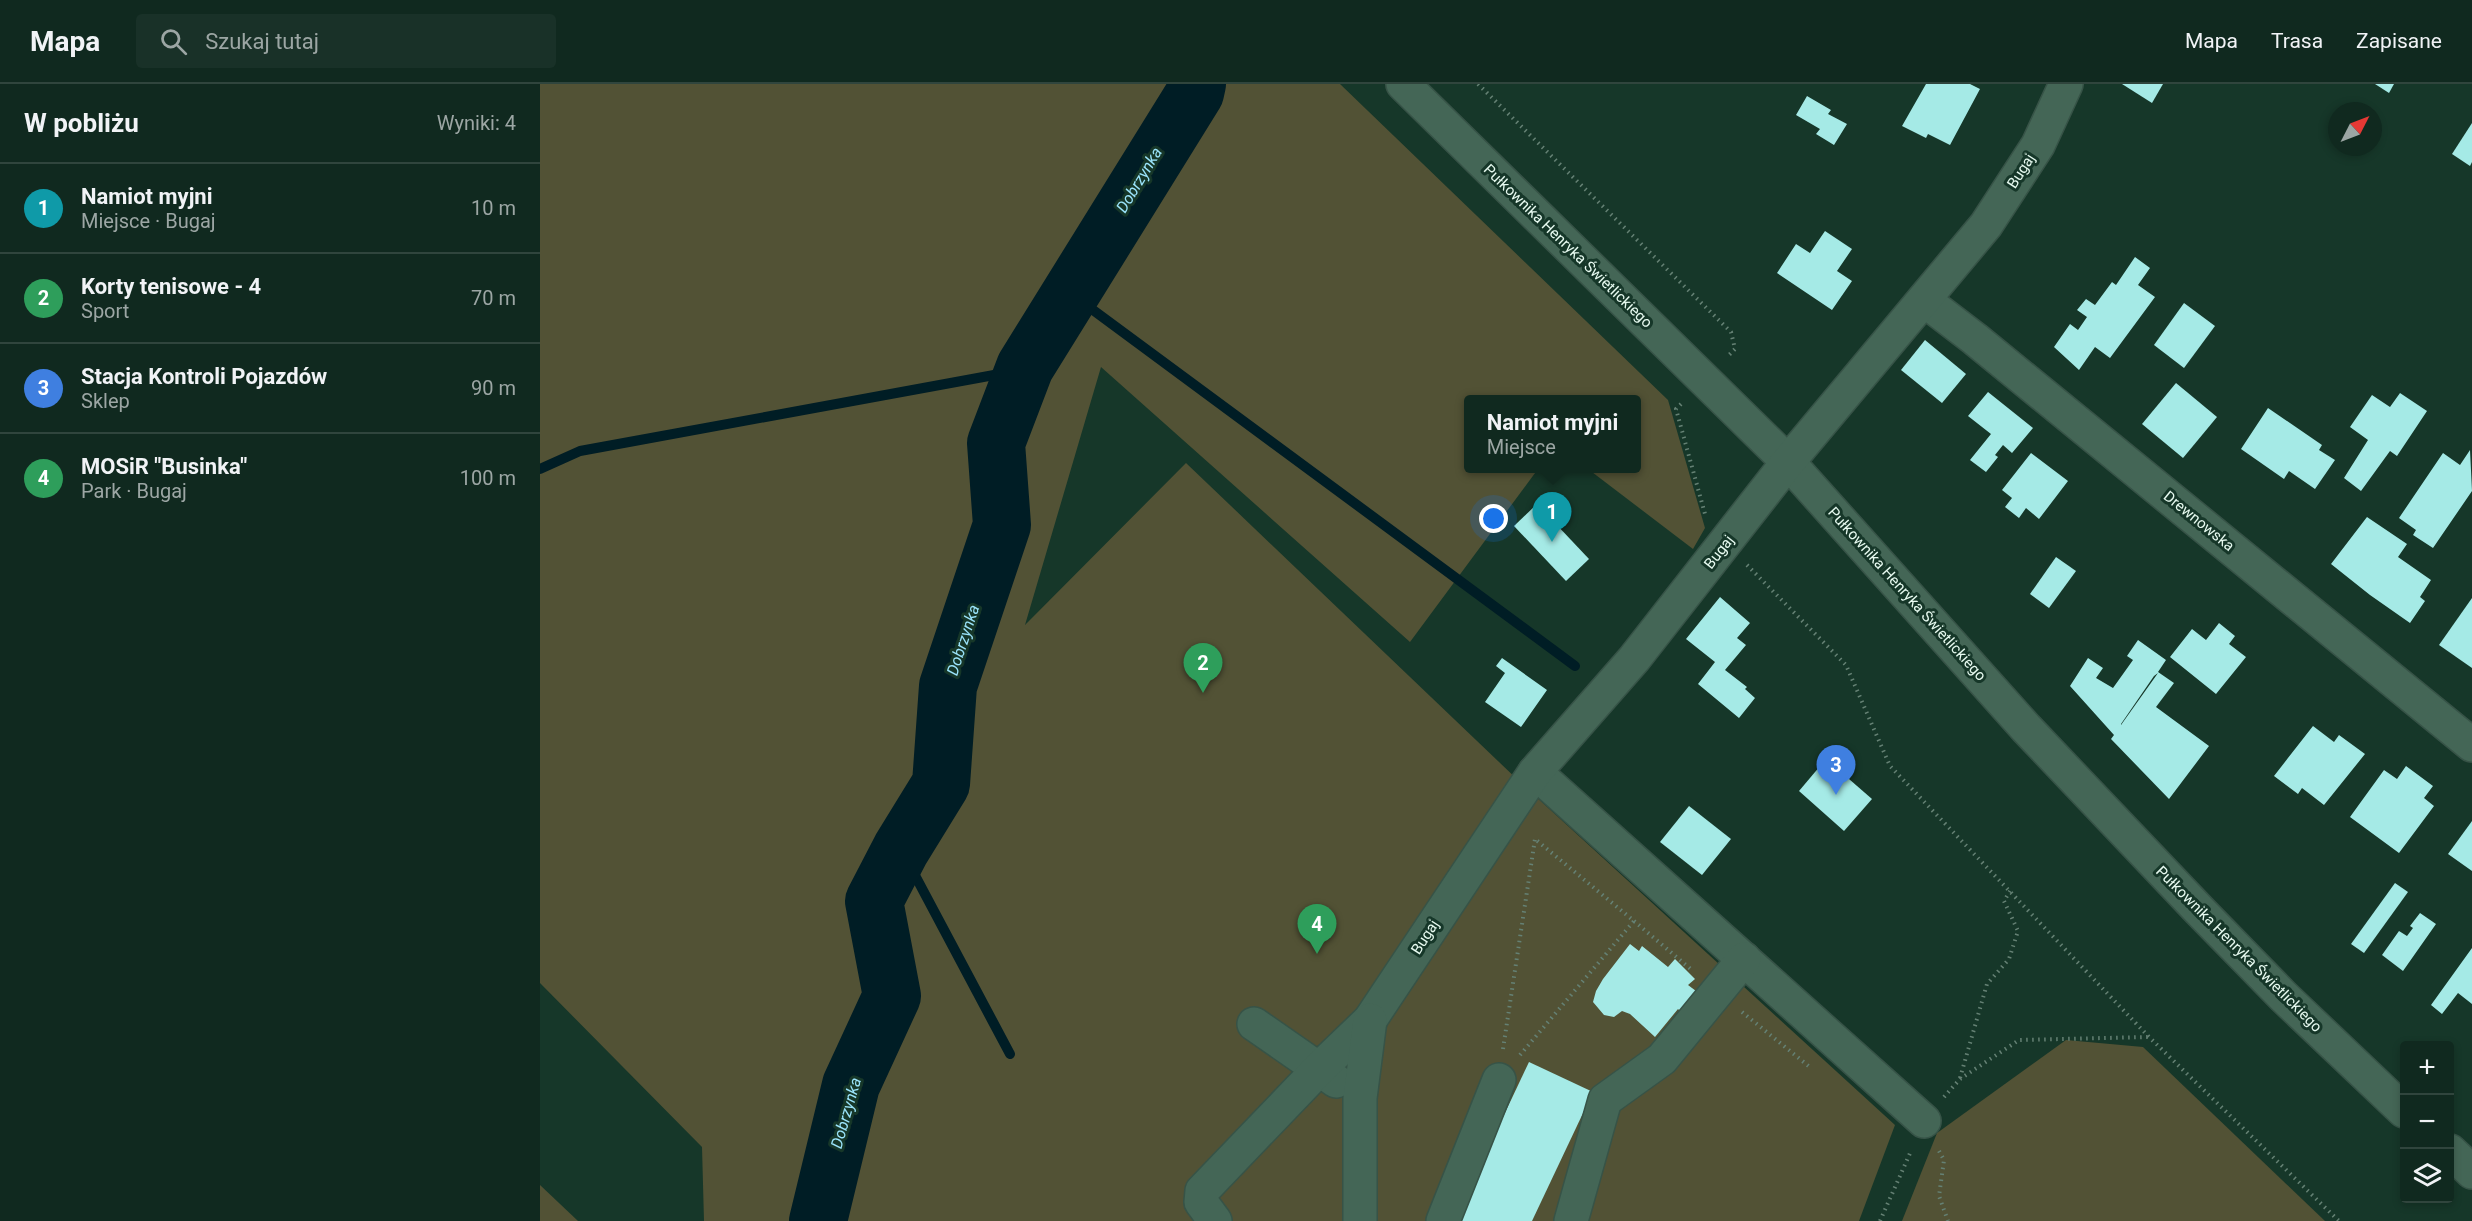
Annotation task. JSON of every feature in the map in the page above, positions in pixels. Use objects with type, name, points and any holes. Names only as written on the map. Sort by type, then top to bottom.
[{"type":"street","name":"Pułkownika Henryka Świetlickiego","points":[[1402,84],[1788,462],[2026,728],[2283,996],[2400,1107]]},
{"type":"street","name":"Bugaj","points":[[1370,1020],[1535,772],[1634,660],[1788,462],[1992,216],[2038,145],[2066,84]]},
{"type":"street","name":"Drewnowska","points":[[1924,300],[1975,339],[2472,745]]},
{"type":"street","points":[[1535,772],[1924,1121]]},
{"type":"street","points":[[1571,1221],[1605,1100],[1662,1059],[1744,959]]},
{"type":"street","points":[[1215,1221],[1202,1202],[1202,1191],[1319,1069],[1370,1020]]},
{"type":"street","points":[[1360,1221],[1360,1098],[1370,1020]]},
{"type":"street","points":[[1254,1024],[1360,1098]]},
{"type":"street","points":[[1443,1221],[1498,1080]]},
{"type":"street","points":[[2454,1155],[2472,1172]]},
{"type":"path","points":[[1478,84],[1731,332],[1734,341]]},
{"type":"path","points":[[1676,409],[1708,523],[1846,665],[1890,766],[2149,1036],[2339,1221]]},
{"type":"path","points":[[1535,839],[1634,921],[1498,1080],[1509,1011],[1535,839]]},
{"type":"path","points":[[1960,1079],[1977,1026],[1987,984],[2009,959],[2018,931],[2004,901],[2010,891]]},
{"type":"path","points":[[1881,1221],[1924,1121],[1960,1079],[2019,1040],[2149,1036]]},
{"type":"path","points":[[1924,1121],[1944,1160],[1939,1196],[1948,1221]]},
{"type":"green space","points":[[540,84],[1340,84],[1668,400],[1705,528],[1693,549],[1593,473],[1641,473],[1641,395],[1464,395],[1464,473],[1535,473],[1410,642],[1101,367],[1025,625],[1186,463],[1521,783],[1895,1125],[1859,1221],[704,1221],[702,1147],[540,983]]},
{"type":"green space","points":[[2066,1040],[2143,1047],[2325,1221],[1902,1221],[1937,1133]]},
{"type":"green space","points":[[540,1185],[578,1221],[540,1221]]},
{"type":"building","points":[[1926,84],[1970,84],[1980,89],[1950,145],[1928,134],[1926,138],[1902,126]]},
{"type":"building","points":[[2122,84],[2163,84],[2152,103]]},
{"type":"building","points":[[2375,84],[2394,84],[2389,93]]},
{"type":"building","points":[[1807,96],[1831,110],[1828,114],[1847,124],[1834,145],[1816,134],[1820,129],[1796,115]]},
{"type":"building","points":[[2472,123],[2472,162],[2470,166],[2452,154]]},
{"type":"building","points":[[1825,231],[1852,249],[1837,271],[1852,281],[1832,310],[1777,273],[1796,244],[1810,253]]},
{"type":"building","points":[[2135,257],[2150,268],[2138,285],[2155,297],[2110,358],[2095,347],[2079,370],[2054,347],[2070,324],[2078,330],[2087,317],[2077,310],[2086,299],[2095,305],[2112,282],[2116,285]]},
{"type":"building","points":[[2184,303],[2215,326],[2184,368],[2154,345]]},
{"type":"building","points":[[1925,340],[1966,374],[1942,403],[1901,370]]},
{"type":"building","points":[[2176,383],[2217,417],[2183,458],[2142,424]]},
{"type":"building","points":[[1988,392],[2033,428],[2012,453],[2003,445],[1995,455],[1998,457],[1986,472],[1970,460],[1991,434],[1968,416]]},
{"type":"building","points":[[2400,393],[2427,411],[2397,456],[2390,451],[2361,491],[2344,478],[2368,440],[2350,427],[2372,395],[2390,407]]},
{"type":"building","points":[[2268,408],[2322,445],[2319,450],[2335,460],[2315,489],[2289,471],[2284,479],[2241,449]]},
{"type":"building","points":[[2470,450],[2472,491],[2433,548],[2413,535],[2416,530],[2399,518],[2443,453],[2460,465]]},
{"type":"building","points":[[2031,453],[2068,481],[2039,519],[2026,508],[2019,518],[2005,507],[2012,498],[2002,490]]},
{"type":"building","points":[[1537,504],[1589,559],[1566,581],[1514,526]]},
{"type":"building","points":[[2367,517],[2407,544],[2398,557],[2431,580],[2420,597],[2425,601],[2410,623],[2331,564]]},
{"type":"building","points":[[2056,557],[2076,571],[2049,608],[2030,594]]},
{"type":"building","points":[[1720,597],[1750,623],[1737,638],[1746,645],[1725,670],[1747,687],[1745,689],[1755,698],[1739,718],[1698,684],[1715,662],[1686,639]]},
{"type":"building","points":[[2472,598],[2472,668],[2439,645]]},
{"type":"building","points":[[2219,623],[2235,636],[2229,644],[2246,657],[2216,694],[2170,657],[2192,629],[2206,640]]},
{"type":"building","points":[[2138,640],[2166,660],[2158,672],[2174,683],[2156,707],[2209,746],[2169,799],[2111,739],[2114,735],[2070,686],[2088,658],[2103,668],[2096,678],[2113,688],[2133,660],[2127,656]],"holes":[[[2158,673],[2121,725],[2154,676]]]},
{"type":"building","points":[[1502,658],[1547,690],[1521,727],[1485,702],[1505,673],[1496,666]]},
{"type":"building","points":[[2313,726],[2334,742],[2339,735],[2365,754],[2324,805],[2302,788],[2298,794],[2274,776]]},
{"type":"building","points":[[1826,759],[1872,799],[1844,831],[1799,791]]},
{"type":"building","points":[[2406,766],[2433,786],[2424,798],[2434,806],[2399,853],[2350,817],[2384,770],[2397,779]]},
{"type":"building","points":[[1689,806],[1731,839],[1702,875],[1660,842]]},
{"type":"building","points":[[2472,821],[2472,871],[2448,854]]},
{"type":"building","points":[[2395,883],[2408,892],[2364,953],[2351,944]]},
{"type":"building","points":[[2420,913],[2436,924],[2403,971],[2382,955],[2399,931],[2407,936],[2413,928],[2410,926]]},
{"type":"building","points":[[1630,944],[1639,951],[1642,946],[1668,967],[1675,959],[1695,979],[1688,985],[1700,994],[1684,1015],[1678,1009],[1655,1037],[1630,1014],[1622,1011],[1614,1017],[1604,1015],[1593,1002],[1603,979]]},
{"type":"building","points":[[2472,948],[2472,1004],[2458,993],[2442,1014],[2431,1005]]},
{"type":"building","points":[[1529,1062],[1593,1092],[1532,1221],[1454,1221]]},
{"type":"waterway","name":"Dobrzynka","points":[[818,1221],[851,1085],[892,996],[874,901],[901,849],[941,784],[948,686],[1002,525],[996,443],[1025,367],[1195,93],[1197,84]]},
{"type":"waterway","points":[[1070,293],[1575,666]]},
{"type":"waterway","points":[[540,469],[580,451],[1005,373],[1025,367]]},
{"type":"waterway","points":[[901,849],[1010,1054]]},
{"type":"place","name":"Namiot myjni","points":[[1552,542]]},
{"type":"place","name":"Korty tenisowe - 4","points":[[1203,693]]},
{"type":"place","name":"Stacja Kontroli Pojazdów","points":[[1836,795]]},
{"type":"place","name":"MOSiR \"Businka\"","points":[[1317,954]]}]
